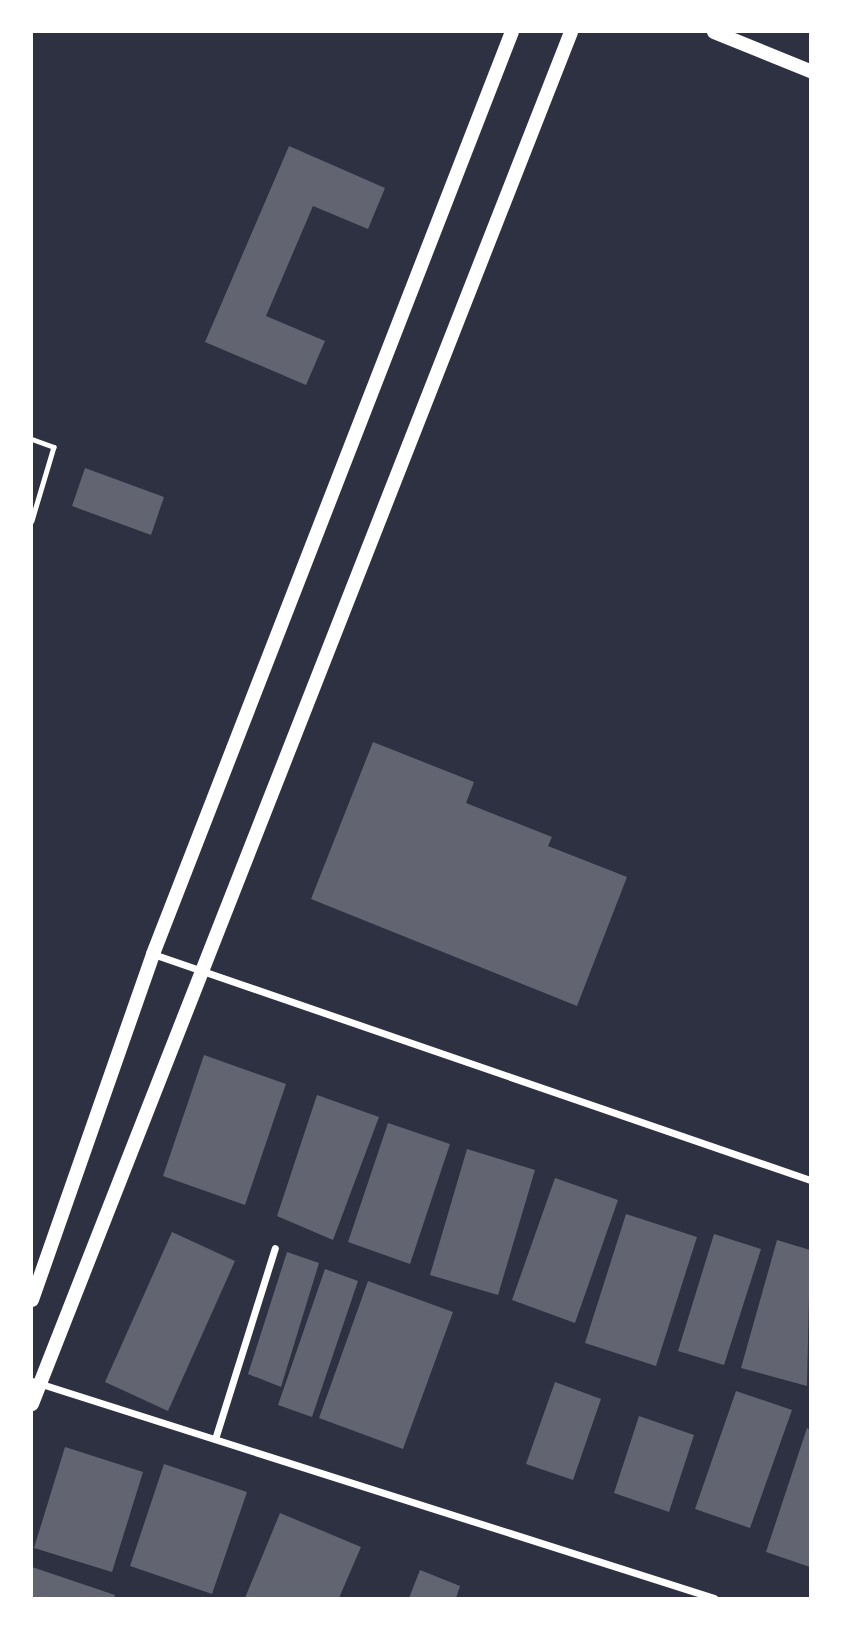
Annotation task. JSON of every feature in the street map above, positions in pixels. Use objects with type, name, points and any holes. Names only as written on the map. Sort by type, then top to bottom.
[{"type":"main road","points":[[32,1300],[153,954],[512,32]]},
{"type":"main road","points":[[32,1404],[35,1382],[571,32]]},
{"type":"main road","points":[[714,32],[810,71]]},
{"type":"street","points":[[153,954],[810,1180]]},
{"type":"street","points":[[215,1439],[275,1248]]},
{"type":"street","points":[[35,1382],[715,1598]]},
{"type":"path","points":[[32,439],[54,447],[32,521]]},
{"type":"building","points":[[289,146],[385,188],[368,229],[313,206],[266,316],[325,341],[306,385],[205,342]]},
{"type":"building","points":[[85,468],[164,497],[151,535],[72,506]]},
{"type":"building","points":[[373,742],[474,782],[466,803],[552,837],[548,846],[627,877],[577,1006],[311,899]]},
{"type":"building","points":[[204,1055],[286,1084],[245,1205],[163,1176]]},
{"type":"building","points":[[317,1095],[379,1117],[333,1240],[277,1216]]},
{"type":"building","points":[[388,1123],[450,1144],[410,1264],[348,1242]]},
{"type":"building","points":[[467,1149],[535,1170],[498,1295],[430,1275]]},
{"type":"building","points":[[555,1178],[618,1200],[575,1323],[512,1300]]},
{"type":"building","points":[[626,1214],[697,1237],[656,1366],[585,1343]]},
{"type":"building","points":[[172,1232],[235,1261],[168,1411],[105,1382]]},
{"type":"building","points":[[714,1234],[761,1249],[724,1365],[678,1351]]},
{"type":"building","points":[[777,1240],[810,1250],[807,1386],[741,1368]]},
{"type":"building","points":[[287,1252],[319,1263],[281,1387],[248,1374]]},
{"type":"building","points":[[325,1269],[358,1281],[312,1417],[278,1405]]},
{"type":"building","points":[[368,1281],[453,1312],[403,1449],[319,1418]]},
{"type":"building","points":[[555,1382],[601,1399],[573,1480],[526,1464]]},
{"type":"building","points":[[736,1391],[792,1410],[750,1528],[695,1509]]},
{"type":"building","points":[[639,1416],[694,1435],[669,1512],[614,1493]]},
{"type":"building","points":[[807,1428],[810,1430],[810,1567],[766,1552]]},
{"type":"building","points":[[65,1447],[143,1472],[112,1572],[34,1548]]},
{"type":"building","points":[[164,1464],[247,1492],[212,1594],[130,1566]]},
{"type":"building","points":[[280,1513],[361,1547],[339,1598],[245,1598]]},
{"type":"building","points":[[32,1567],[115,1595],[114,1598],[32,1598]]},
{"type":"building","points":[[420,1570],[460,1586],[456,1598],[409,1598]]}]
